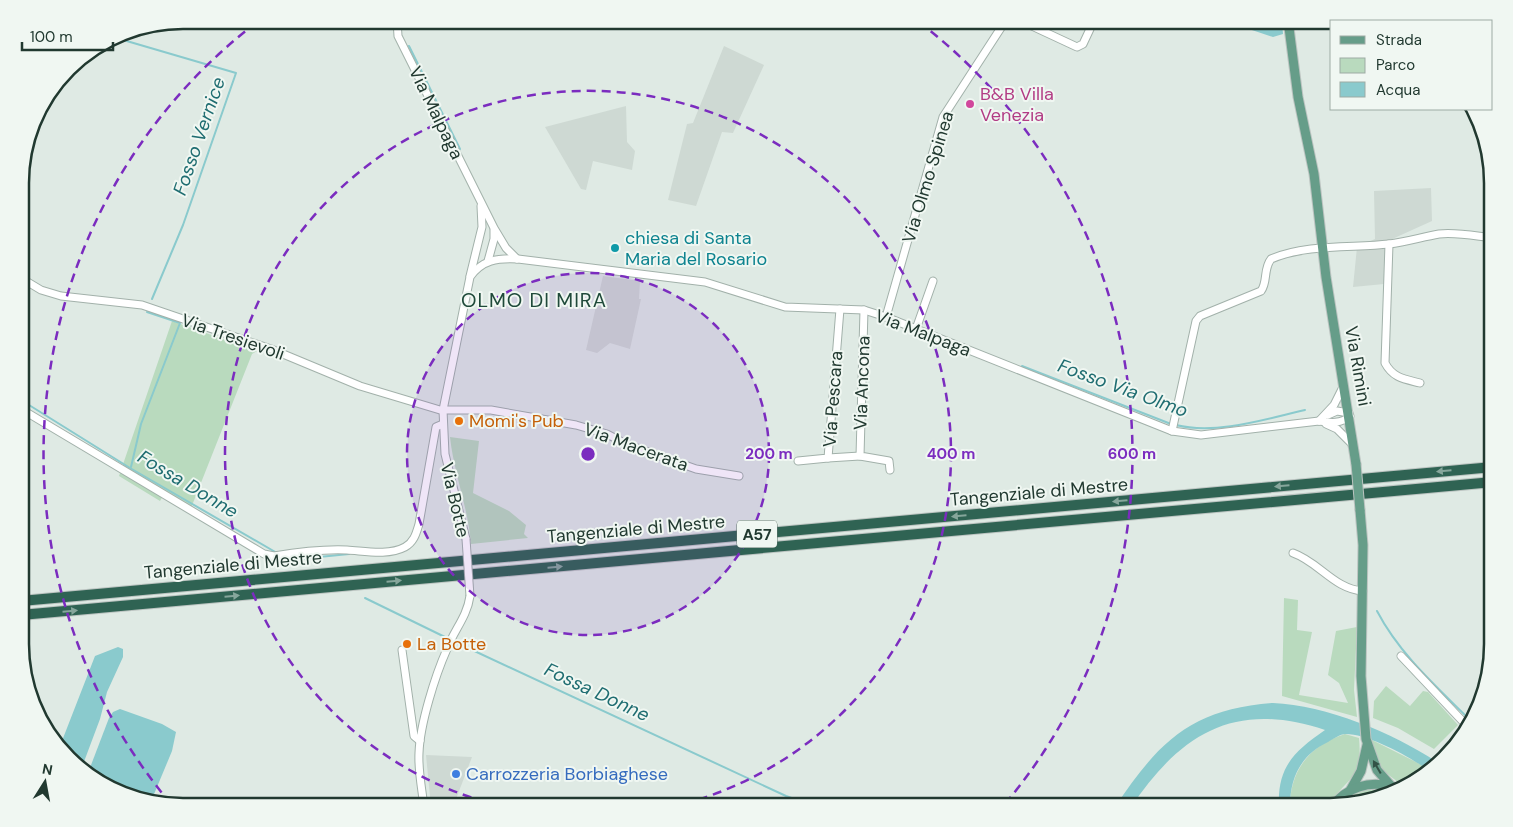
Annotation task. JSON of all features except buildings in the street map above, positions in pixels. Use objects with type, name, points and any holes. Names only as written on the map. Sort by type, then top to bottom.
[{"type":"highway","name":"Tangenziale di Mestre","points":[[29,600],[1484,468]]},
{"type":"highway","name":"Tangenziale di Mestre","points":[[29,614],[1484,483]]},
{"type":"main road","name":"Via Rimini","points":[[1289,29],[1298,97],[1314,174],[1322,249],[1356,464],[1363,591],[1360,646],[1366,742]]},
{"type":"main road","points":[[1366,742],[1377,770],[1391,785]]},
{"type":"main road","points":[[1342,798],[1351,789],[1361,771],[1366,742]]},
{"type":"main road","points":[[1351,789],[1372,784],[1387,787]]},
{"type":"street","name":"Via Malpaga","points":[[397,29],[398,36],[494,228],[506,248],[518,259]]},
{"type":"street","name":"Via Olmo Spinea","points":[[886,317],[943,118],[999,29]]},
{"type":"street","points":[[1038,29],[1077,47],[1083,44],[1090,30]]},
{"type":"street","name":"Via Malpaga","points":[[470,277],[482,221],[480,201]]},
{"type":"street","points":[[470,277],[481,265],[488,261],[494,239],[494,228]]},
{"type":"street","points":[[1174,427],[1196,321],[1200,316],[1261,291],[1264,287],[1266,268],[1271,259],[1322,249],[1389,244],[1452,234],[1484,237]]},
{"type":"street","points":[[478,242],[481,254],[488,261]]},
{"type":"street","points":[[1389,244],[1385,363],[1390,373],[1399,378],[1420,383]]},
{"type":"street","name":"Via Malpaga","points":[[488,261],[518,259],[705,282],[785,307],[864,310],[1174,427],[1201,435],[1319,421]]},
{"type":"street","name":"Via Botte","points":[[423,798],[419,760],[420,741],[435,684],[451,640],[465,616],[470,596],[466,539],[444,454],[443,410],[470,277]]},
{"type":"street","points":[[916,329],[933,281]]},
{"type":"street","name":"Via Tresievoli","points":[[29,283],[41,290],[61,296],[142,305],[271,349],[360,386],[443,410]]},
{"type":"street","name":"Via Pescara","points":[[798,461],[828,458],[840,310]]},
{"type":"street","name":"Via Ancona","points":[[860,456],[864,310]]},
{"type":"street","points":[[1319,421],[1337,400],[1344,384]]},
{"type":"street","name":"Via Macerata","points":[[443,410],[491,410],[566,423],[607,434],[626,444],[696,469],[739,476]]},
{"type":"street","points":[[1319,421],[1334,412],[1349,414]]},
{"type":"street","points":[[29,414],[188,510],[264,554],[274,556],[289,553],[347,550],[374,552],[399,549],[408,544],[413,540],[418,524],[436,427],[443,424]]},
{"type":"street","points":[[1319,421],[1338,422],[1349,414]]},
{"type":"street","points":[[1319,421],[1337,429],[1353,445]]},
{"type":"street","name":"Via Ancona","points":[[828,458],[860,456],[889,460],[890,470]]},
{"type":"street","points":[[1294,554],[1304,557],[1339,584],[1354,591],[1363,591]]},
{"type":"street","name":"Via Botte","points":[[402,650],[414,736],[420,741]]},
{"type":"street","points":[[1401,656],[1463,722]]},
{"type":"shaded area","points":[[724,46],[764,65],[733,133],[722,132],[696,206],[668,200],[687,124],[693,123]]},
{"type":"shaded area","points":[[626,106],[627,142],[635,151],[632,170],[593,161],[586,190],[581,189],[545,127]]},
{"type":"shaded area","points":[[1431,188],[1432,221],[1390,240],[1384,284],[1353,287],[1357,247],[1375,239],[1374,191]]},
{"type":"shaded area","points":[[603,276],[640,281],[639,299],[641,299],[630,349],[610,343],[597,353],[586,350]]},
{"type":"shaded area","points":[[426,755],[472,757],[456,798],[430,798]]},
{"type":"green space","points":[[172,321],[257,351],[252,354],[191,508],[164,494],[160,501],[119,476]]},
{"type":"green space","points":[[450,437],[479,441],[473,493],[509,511],[526,525],[524,534],[528,538],[471,544]]},
{"type":"green space","points":[[1284,598],[1298,600],[1297,630],[1312,632],[1299,695],[1348,703],[1339,683],[1328,675],[1336,631],[1357,627],[1354,690],[1357,717],[1282,696]]},
{"type":"green space","points":[[1386,686],[1410,706],[1423,691],[1428,692],[1458,725],[1434,749],[1398,728],[1373,718],[1374,701]]},
{"type":"green space","points":[[1345,734],[1359,738],[1360,752],[1356,770],[1352,777],[1333,798],[1291,798],[1294,782],[1304,761],[1312,752]]},
{"type":"green space","points":[[1370,739],[1423,767],[1398,782],[1381,769]]},
{"type":"green space","points":[[1367,789],[1379,790],[1349,797]]},
{"type":"water","points":[[1249,29],[1283,29],[1283,34],[1273,37]]},
{"type":"water","points":[[118,647],[123,649],[123,657],[107,692],[100,719],[84,762],[62,740],[95,656]]},
{"type":"water","points":[[1273,703],[1315,709],[1337,715],[1380,731],[1433,759],[1423,767],[1401,753],[1377,742],[1355,735],[1341,735],[1319,747],[1304,760],[1295,777],[1291,798],[1279,798],[1281,781],[1290,761],[1305,745],[1325,730],[1293,722],[1264,719],[1237,722],[1213,730],[1191,742],[1170,760],[1150,781],[1138,798],[1121,798],[1147,764],[1180,732],[1220,712],[1245,706]]},
{"type":"water","points":[[120,709],[162,724],[176,732],[172,751],[154,795],[124,787],[90,767],[113,712]]},
{"type":"waterway","name":"Fosso Vernice","points":[[124,40],[236,73],[183,225],[152,299]]},
{"type":"waterway","name":"Fosso Via Olmo","points":[[409,46],[460,149]]},
{"type":"waterway","name":"Fosso Vernice","points":[[131,467],[141,424],[180,323],[147,312]]},
{"type":"waterway","name":"Fosso Via Olmo","points":[[1022,366],[1171,424]]},
{"type":"waterway","name":"Fossa Donne","points":[[29,405],[130,468],[277,553]]},
{"type":"waterway","name":"Fosso Via Olmo","points":[[1176,425],[1191,428],[1224,427],[1241,425],[1305,410]]},
{"type":"waterway","name":"Fossa Donne","points":[[283,557],[289,560],[349,554]]},
{"type":"waterway","name":"Fossa Donne","points":[[365,598],[449,639]]},
{"type":"waterway","name":"Fosso Via Olmo","points":[[1377,611],[1386,627],[1408,656],[1466,716]]},
{"type":"waterway","name":"Fossa Donne","points":[[453,641],[792,798]]},
{"type":"place","name":"B&B Villa Venezia","points":[[970,104]]},
{"type":"place","name":"chiesa di Santa Maria del Rosario","points":[[615,248]]},
{"type":"place","name":"Momi's Pub","points":[[459,421]]},
{"type":"place","name":"La Botte","points":[[407,644]]},
{"type":"place","name":"Carrozzeria Borbiaghese","points":[[456,774]]},
{"type":"district","name":"OLMO DI MIRA","points":[[534,300]]}]
